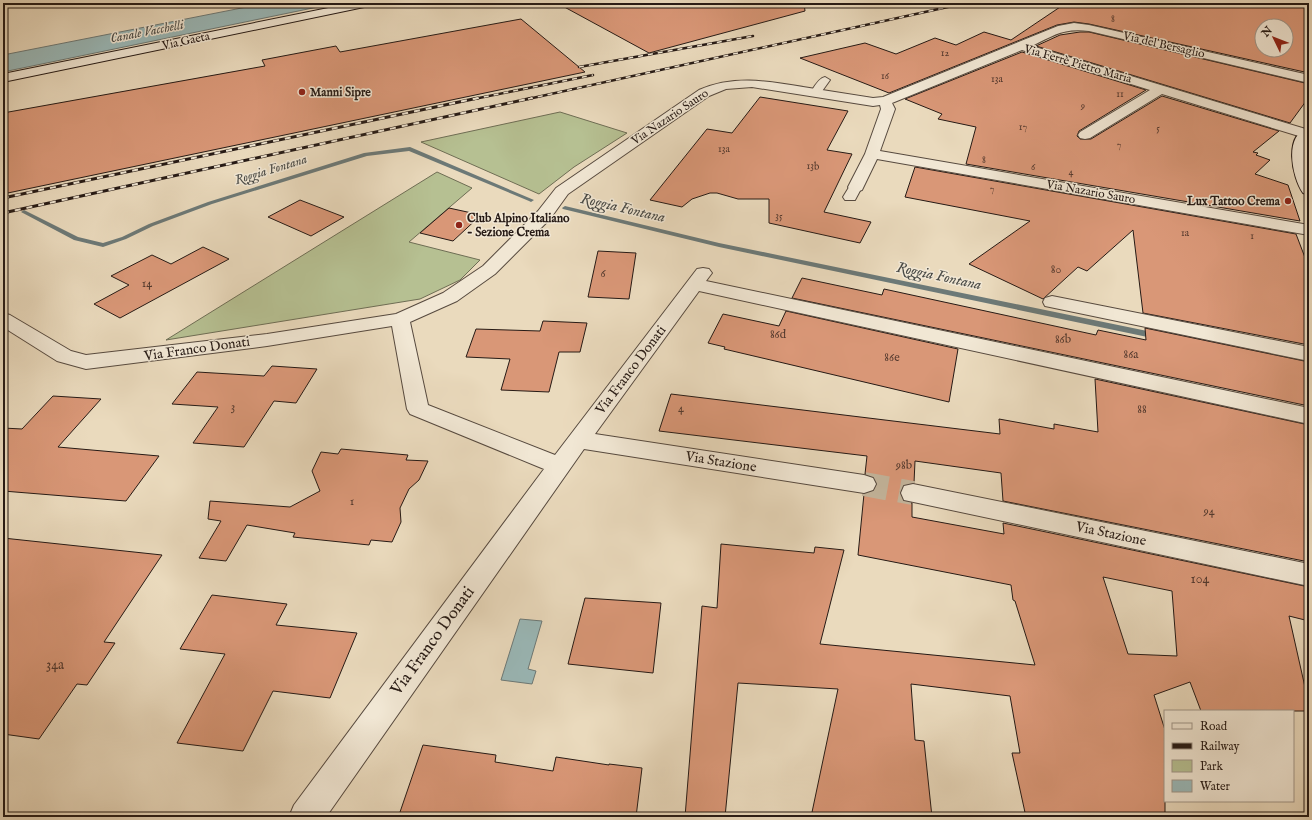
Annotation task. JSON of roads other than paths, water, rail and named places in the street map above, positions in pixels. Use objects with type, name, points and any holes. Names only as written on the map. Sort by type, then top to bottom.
[{"type":"street","name":"Via Gaeta","points":[[3,78],[369,3]]},
{"type":"street","name":"Via del Bersaglio","points":[[1021,46],[1062,28],[1074,26],[1089,28],[1309,79]]},
{"type":"street","name":"Via Ferrè Pietro Maria","points":[[885,102],[1021,46],[1308,133]]},
{"type":"street","name":"Via Nazario Sauro","points":[[558,196],[562,191],[712,89],[722,85],[745,83],[816,92],[872,102],[885,102]]},
{"type":"street","name":"Via Ferrè Pietro Maria","points":[[1085,135],[1161,89]]},
{"type":"street","points":[[853,192],[872,154],[888,109],[885,102]]},
{"type":"street","points":[[1308,133],[1298,149],[1298,160],[1309,190]]},
{"type":"street","name":"Via Nazario Sauro","points":[[872,154],[1309,230]]},
{"type":"street","name":"Via Franco Donati","points":[[3,319],[64,356],[86,362],[267,340],[400,319],[450,297],[489,270],[544,215],[558,196]]},
{"type":"street","name":"Via Franco Donati","points":[[306,817],[559,466],[699,279],[1309,416]]},
{"type":"street","points":[[1052,302],[1309,354]]},
{"type":"street","points":[[400,319],[418,409],[559,466]]},
{"type":"street","name":"Via Stazione","points":[[578,440],[864,484]]},
{"type":"street","name":"Via Stazione","points":[[913,493],[1309,575]]},
{"type":"lane","points":[[816,92],[825,80]]},
{"type":"water","name":"Canale Vacchelli","points":[[267,3],[337,3],[3,72],[3,55]]},
{"type":"water","points":[[520,619],[542,621],[528,669],[536,671],[532,684],[501,680]]},
{"type":"waterway","name":"Roggia Fontana","points":[[24,212],[76,239],[103,245],[210,203],[366,154],[410,149],[531,200]]},
{"type":"waterway","name":"Roggia Fontana","points":[[565,208],[719,245],[1157,336]]},
{"type":"tunnel","points":[[864,484],[913,493]]},
{"type":"railway","points":[[528,99],[966,3]]},
{"type":"railway","points":[[579,67],[753,36]]},
{"type":"railway","points":[[474,99],[593,75]]},
{"type":"railway","points":[[3,198],[478,98]]},
{"type":"railway","points":[[3,213],[532,98]]},
{"type":"place","name":"Manni Sipre","points":[[302,92]]},
{"type":"place","name":"Lux Tattoo Crema","points":[[1288,201]]},
{"type":"place","name":"Club Alpino Italiano - Sezione Crema","points":[[459,225]]}]
